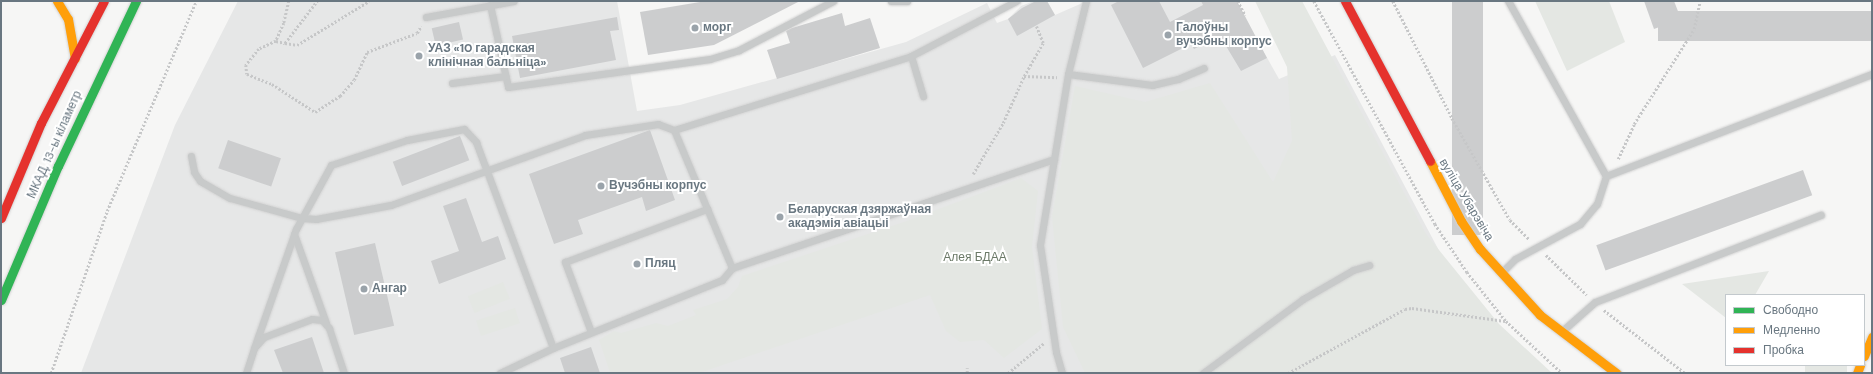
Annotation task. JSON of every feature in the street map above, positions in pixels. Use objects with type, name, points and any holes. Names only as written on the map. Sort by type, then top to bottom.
[{"type":"main road","points":[[57,1],[68,20],[75,58]]},
{"type":"main road","name":"МКАД, 13-ы кіламетр","points":[[1,218],[41,123],[104,1]]},
{"type":"main road","name":"МКАД, 13-ы кіламетр","points":[[1,300],[58,166],[136,1]]},
{"type":"main road","name":"вуліца Убарэвіча","points":[[1345,1],[1461,221],[1500,273],[1540,315],[1616,373]]},
{"type":"main road","points":[[1865,354],[1872,337]]},
{"type":"lane","points":[[426,17],[514,1]]},
{"type":"lane","points":[[490,5],[508,87],[710,59],[739,50],[833,1]]},
{"type":"lane","points":[[891,1],[907,1]]},
{"type":"lane","points":[[191,156],[194,172],[200,181],[230,198],[302,218],[316,219],[391,206],[585,135],[658,124],[674,130],[911,56],[1016,1]]},
{"type":"lane","points":[[1062,373],[1054,335],[1040,245],[1068,76],[1086,1]]},
{"type":"lane","points":[[1508,1],[1609,175]]},
{"type":"lane","points":[[911,56],[923,96]]},
{"type":"lane","points":[[1068,76],[1152,85],[1178,79],[1204,68]]},
{"type":"lane","points":[[1500,273],[1515,260],[1580,224],[1597,204],[1609,175],[1872,74]]},
{"type":"lane","points":[[452,83],[506,76]]},
{"type":"lane","points":[[246,373],[294,234],[331,165],[407,140],[464,129],[476,142],[553,348]]},
{"type":"lane","points":[[674,130],[732,268]]},
{"type":"lane","points":[[500,373],[591,332],[722,280],[732,268],[1054,159]]},
{"type":"lane","points":[[591,332],[564,262],[707,209]]},
{"type":"lane","points":[[1561,332],[1595,302],[1821,215]]},
{"type":"lane","points":[[294,234],[344,373]]},
{"type":"lane","points":[[1203,373],[1303,299],[1353,270],[1369,265]]},
{"type":"lane","points":[[254,348],[264,337],[312,319],[322,320],[329,328]]},
{"type":"lane","points":[[249,365],[253,373]]},
{"type":"path","points":[[51,373],[106,211],[196,1]]},
{"type":"path","points":[[276,41],[284,24],[289,1]]},
{"type":"path","points":[[285,43],[317,1]]},
{"type":"path","points":[[369,1],[297,45],[276,41],[259,49],[246,66],[247,74],[272,84],[315,112],[340,96],[354,80],[367,52],[417,33],[426,17]]},
{"type":"path","points":[[1238,1],[1245,15]]},
{"type":"path","points":[[1393,1],[1452,118],[1510,220],[1620,325],[1685,373]]},
{"type":"path","points":[[1609,175],[1634,124],[1694,29],[1700,1]]},
{"type":"path","points":[[963,189],[1003,123],[1024,76],[1043,43],[1036,26]]},
{"type":"path","points":[[1024,76],[1068,76]]},
{"type":"path","points":[[1288,373],[1405,309],[1412,308],[1506,321]]},
{"type":"path","points":[[1008,373],[1054,335]]},
{"type":"path","points":[[967,368],[967,373]]},
{"type":"shaded area","name":"Беларуская дзяржаўная акадэмія авіацыі","points":[[238,1],[617,1],[637,111],[680,105],[906,42],[987,3],[997,23],[1008,19],[1021,6],[1034,1],[1047,1],[1055,15],[1087,1],[1235,1],[1279,79],[1335,55],[1452,275],[1285,373],[81,373],[175,125]]},
{"type":"green space","points":[[1255,1],[1302,1],[1426,234],[1499,324],[1552,373],[1085,373],[1063,327],[1052,217],[1075,86],[1145,102],[1210,83],[1273,182],[1292,141],[1287,67]]},
{"type":"green space","points":[[1535,1],[1609,1],[1625,42],[1567,71]]},
{"type":"green space","name":"Алея БДАА","points":[[1021,178],[1038,191],[1032,247],[1042,329],[1004,358],[984,340],[960,342],[946,331],[930,295],[699,373],[610,373],[599,340],[614,331],[621,333],[656,323],[668,326],[696,315],[693,310],[727,299],[738,287],[742,276],[907,221]]},
{"type":"green space","points":[[1769,271],[1756,294],[1725,294],[1725,317],[1682,284]]},
{"type":"green space","points":[[503,282],[510,299],[475,313],[468,296]]},
{"type":"green space","points":[[515,308],[520,323],[481,336],[476,321]]},
{"type":"green space","points":[[1805,366],[1847,366],[1847,373],[1805,373]]},
{"type":"building","name":"морг","points":[[706,1],[800,1],[714,45],[648,55],[640,12]]},
{"type":"building","points":[[1036,1],[1047,1],[1055,15],[1017,36],[1008,19],[1022,8]]},
{"type":"building","name":"Галоўны вучэбны корпус","points":[[1119,1],[1159,1],[1170,22],[1203,5],[1201,1],[1237,1],[1267,58],[1241,71],[1220,36],[1194,49],[1191,44],[1143,68],[1111,5]]},
{"type":"building","points":[[1452,1],[1483,1],[1483,235],[1452,235]]},
{"type":"building","points":[[1644,1],[1674,1],[1681,19],[1654,29]]},
{"type":"building","points":[[1658,11],[1872,11],[1872,41],[1658,41]]},
{"type":"building","points":[[842,13],[845,26],[870,18],[880,48],[777,79],[767,50],[790,43],[786,31],[792,28]]},
{"type":"building","points":[[617,17],[619,30],[610,31],[616,60],[520,78],[512,36]]},
{"type":"building","points":[[459,22],[463,40],[436,46],[432,28]]},
{"type":"building","name":"Вучэбны корпус","points":[[650,130],[675,200],[646,211],[642,197],[578,220],[583,234],[554,244],[529,174]]},
{"type":"building","points":[[460,136],[469,160],[402,186],[393,162]]},
{"type":"building","points":[[228,140],[281,158],[271,187],[218,168]]},
{"type":"building","points":[[1803,170],[1812,195],[1606,271],[1596,245]]},
{"type":"building","name":"Ангар","points":[[466,198],[482,242],[498,236],[506,259],[439,284],[431,261],[459,251],[443,206]]},
{"type":"building","name":"Ангар","points":[[375,243],[394,326],[354,335],[335,252]]},
{"type":"building","points":[[312,337],[324,373],[283,373],[274,350]]},
{"type":"building","points":[[591,347],[600,373],[565,373],[560,358]]},
{"type":"traffic: fast","points":[[1,300],[58,166],[136,1]]},
{"type":"traffic: slow","points":[[57,1],[68,19],[75,58]]},
{"type":"traffic: slow","points":[[1430,161],[1461,221],[1480,249],[1540,315],[1616,373]]},
{"type":"traffic: slow","points":[[1865,354],[1872,337]]},
{"type":"traffic: slow","points":[[1857,373],[1860,366]]},
{"type":"traffic: jam","points":[[1,218],[41,123],[104,1]]},
{"type":"traffic: jam","points":[[1345,1],[1430,161]]},
{"type":"place","name":"морг","points":[[695,28]]},
{"type":"place","name":"Галоўны вучэбны корпус","points":[[1168,35]]},
{"type":"place","name":"УАЗ «10 гарадская клінічная бальніца»","points":[[419,56]]},
{"type":"place","name":"Вучэбны корпус","points":[[601,186]]},
{"type":"place","name":"Беларуская дзяржаўная акадэмія авіацыі","points":[[780,217]]},
{"type":"place","name":"Пляц","points":[[637,264]]},
{"type":"place","name":"Ангар","points":[[364,289]]}]
